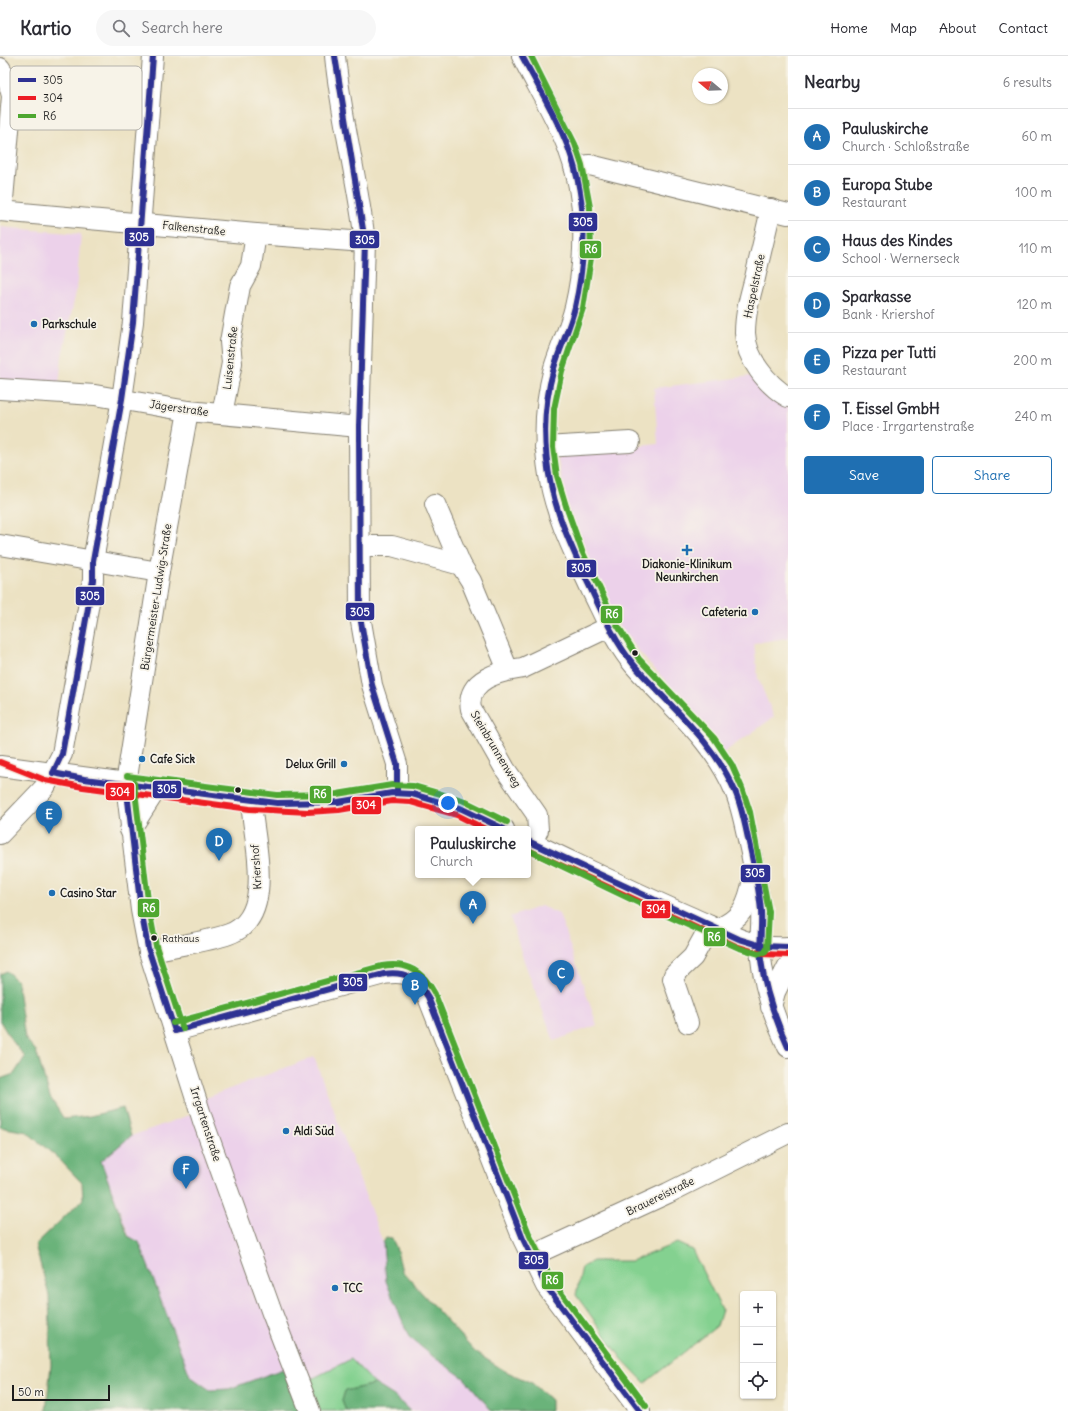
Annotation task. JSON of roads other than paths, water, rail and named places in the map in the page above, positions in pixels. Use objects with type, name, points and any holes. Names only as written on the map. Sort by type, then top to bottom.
[{"type":"street","points":[[0,834],[45,787],[50,772],[62,754],[93,580],[93,561],[122,399],[133,322],[142,223],[153,56]]},
{"type":"street","points":[[335,56],[340,100],[362,216],[365,242],[359,427],[362,632],[372,685],[396,764],[397,793]]},
{"type":"street","points":[[522,56],[568,147],[574,167],[582,207],[583,257],[575,308],[554,369],[546,408],[545,447],[549,478],[558,510],[575,554],[609,627],[633,664],[707,743],[725,769],[742,813],[754,871],[761,913],[760,946],[762,971],[770,1007],[788,1047]]},
{"type":"street","points":[[0,68],[8,81],[10,88]]},
{"type":"street","points":[[1,211],[10,117]]},
{"type":"street","name":"Haspelstraße","points":[[574,167],[590,165],[780,212],[746,311],[745,334],[758,369],[771,384],[788,397]]},
{"type":"street","name":"Falkenstraße","points":[[1,211],[256,234],[365,242]]},
{"type":"street","name":"Luisenstraße","points":[[222,414],[232,363],[230,342],[240,286],[252,266],[256,234]]},
{"type":"street","name":"Jägerstraße","points":[[0,389],[95,395],[188,410],[359,427]]},
{"type":"street","name":"Bürgermeister-Ludwig-Straße","points":[[126,784],[159,572],[188,410]]},
{"type":"street","points":[[545,447],[630,442]]},
{"type":"street","points":[[435,504],[461,565],[471,581],[508,670]]},
{"type":"street","points":[[0,545],[159,572]]},
{"type":"street","points":[[360,546],[392,546],[461,565]]},
{"type":"street","name":"Steinbrunnenweg","points":[[531,840],[538,830],[538,815],[505,769],[472,709],[470,702],[477,683],[508,670],[523,668],[609,627]]},
{"type":"street","points":[[0,753],[50,772]]},
{"type":"street","points":[[0,766],[251,801],[315,803],[338,802],[397,793],[432,798],[460,808],[498,826]]},
{"type":"street","name":"Irrgartenstraße","points":[[126,784],[130,830],[141,910],[149,952],[203,1121],[272,1313],[310,1411]]},
{"type":"street","points":[[130,830],[157,788]]},
{"type":"street","name":"Kriershof","points":[[149,952],[230,934],[243,927],[251,918],[258,896],[259,871],[252,824],[251,801]]},
{"type":"street","points":[[531,842],[646,898],[714,927],[742,941],[760,946],[788,947]]},
{"type":"street","points":[[688,1023],[673,979],[674,975],[692,957],[714,927],[736,919],[744,908],[750,892],[754,871]]},
{"type":"street","points":[[770,1007],[774,992],[788,966]]},
{"type":"street","points":[[175,1031],[384,974],[403,973],[418,980],[428,997],[530,1256],[546,1286],[640,1411]]},
{"type":"street","name":"Brauereistraße","points":[[530,1256],[668,1193],[788,1133]]},
{"type":"place","name":"Parkschule","points":[[34,324]]},
{"type":"place","name":"Diakonie-Klinikum Neunkirchen","points":[[687,550]]},
{"type":"place","name":"Cafeteria","points":[[755,612]]},
{"type":"place","name":"Cafe Sick","points":[[142,759]]},
{"type":"place","name":"Delux Grill","points":[[344,764]]},
{"type":"place","name":"Pizza per Tutti","points":[[49,834]]},
{"type":"place","name":"Sparkasse","points":[[219,861]]},
{"type":"place","name":"Casino Star","points":[[52,893]]},
{"type":"place","name":"Pauluskirche","points":[[473,924]]},
{"type":"place","name":"Rathaus","points":[[154,938]]},
{"type":"place","name":"Haus des Kindes","points":[[561,993]]},
{"type":"place","name":"Europa Stube","points":[[415,1005]]},
{"type":"place","name":"Aldi Süd","points":[[286,1131]]},
{"type":"place","name":"T. Eissel GmbH","points":[[186,1189]]},
{"type":"place","name":"TCC","points":[[335,1288]]}]
